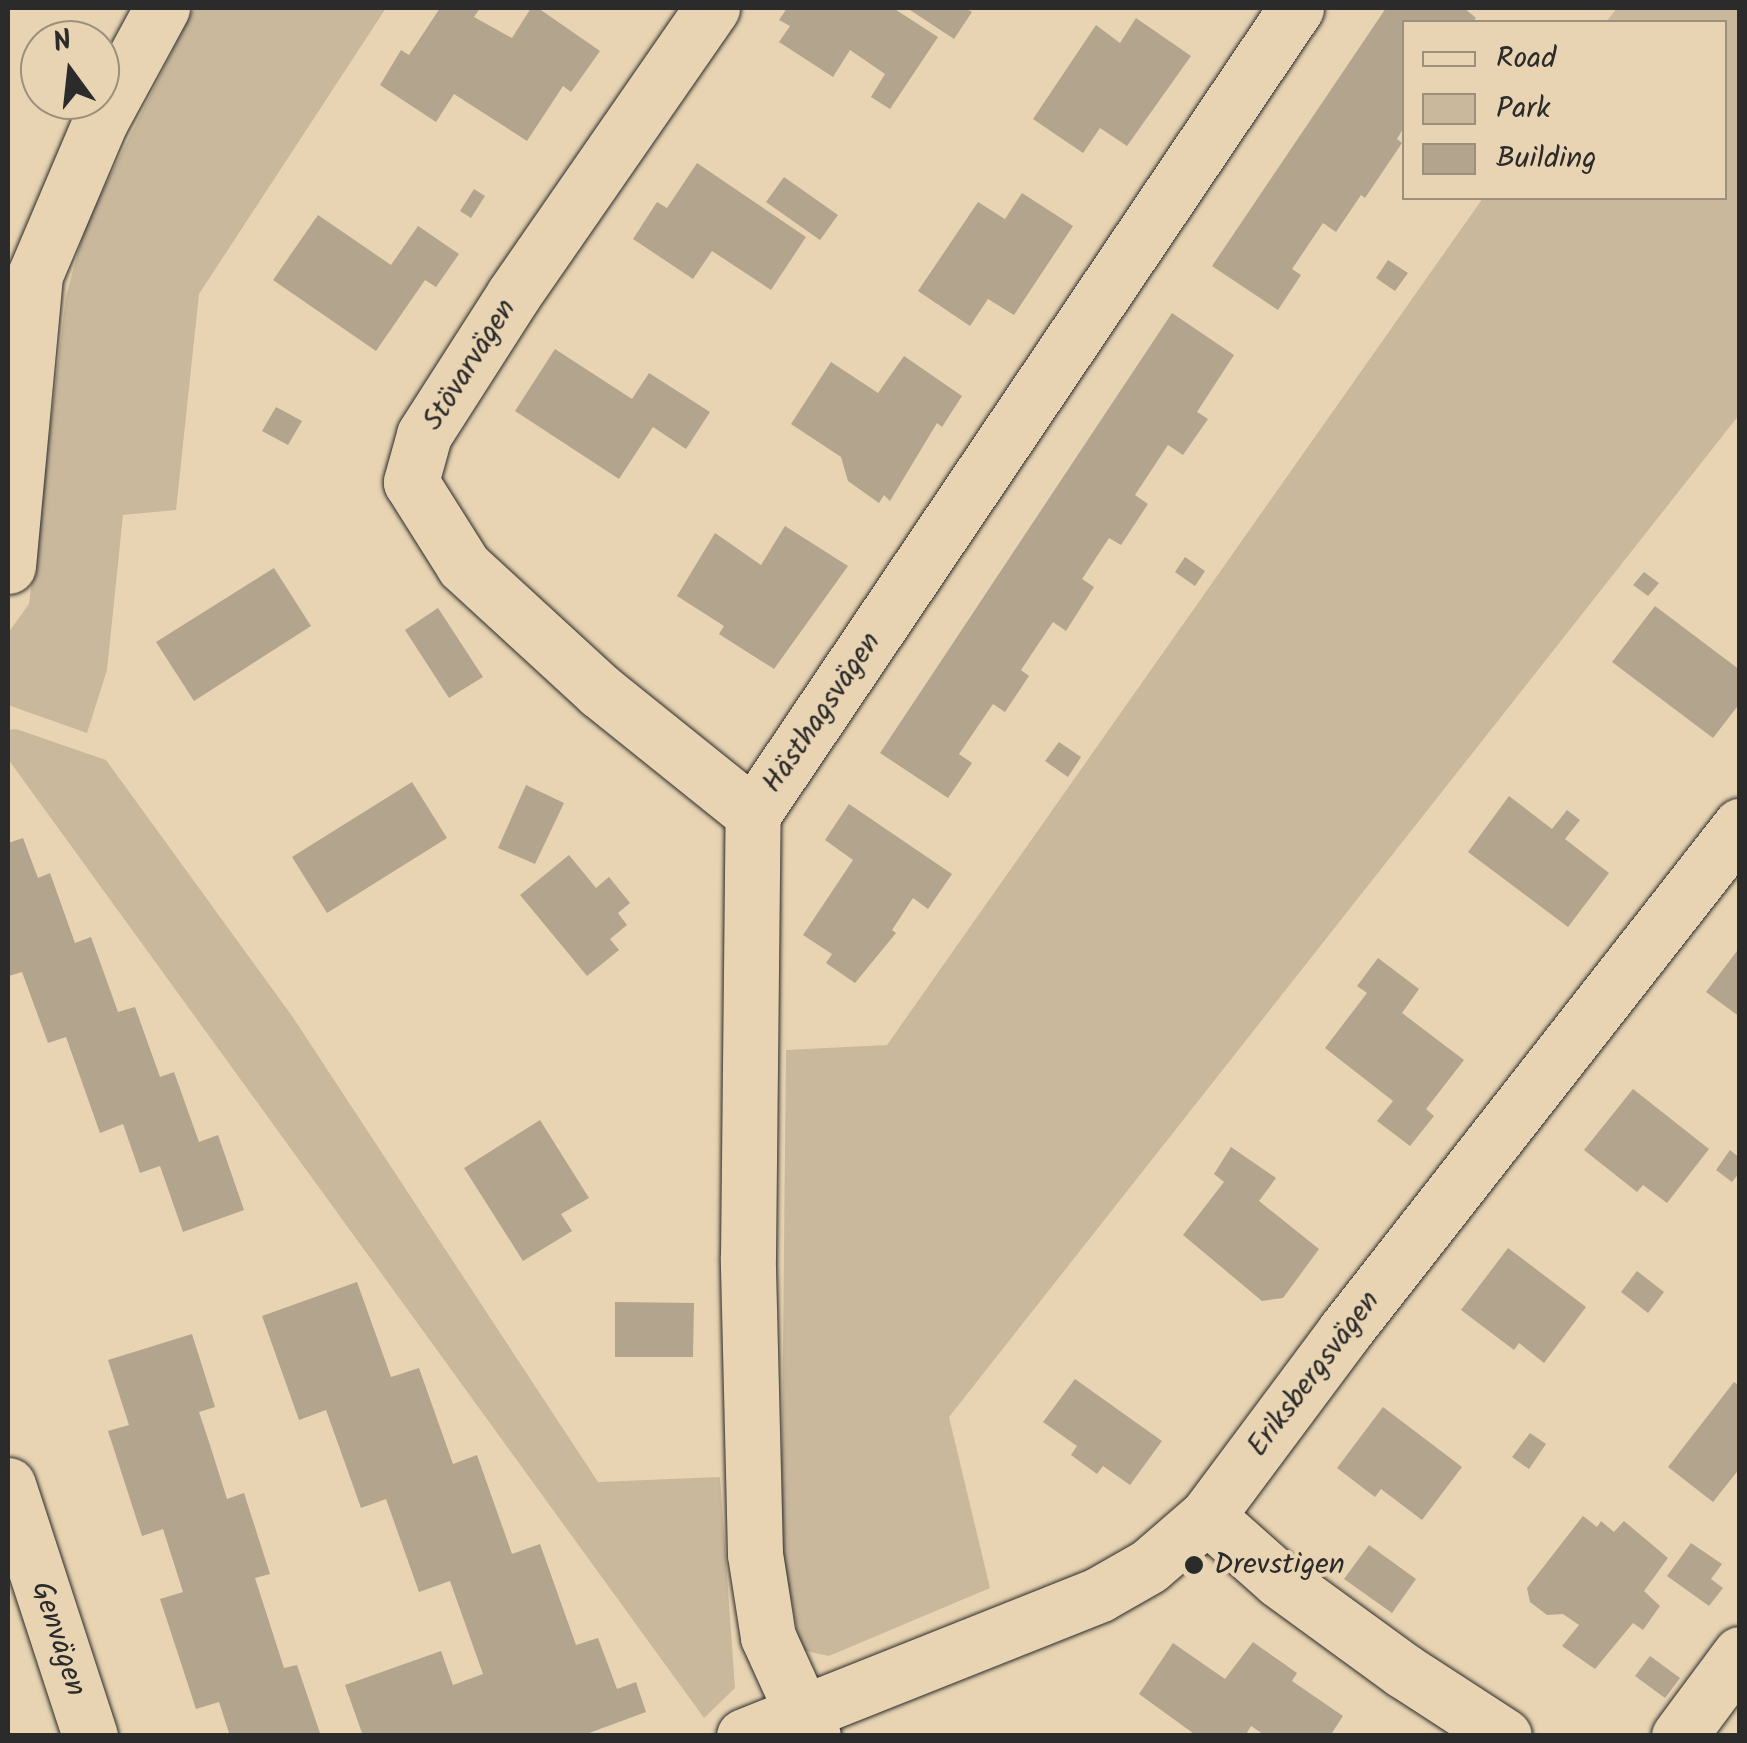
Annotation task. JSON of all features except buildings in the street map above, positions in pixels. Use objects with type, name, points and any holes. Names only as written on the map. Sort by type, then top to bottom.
[{"type":"street","points":[[8,566],[35,275],[100,122],[162,8]]},
{"type":"street","name":"Stövarvägen","points":[[712,8],[514,294],[424,435],[412,482],[464,566],[600,691],[753,814]]},
{"type":"street","name":"Hästhagsvägen","points":[[806,1725],[768,1637],[755,1554],[748,1258],[753,814],[1296,8]]},
{"type":"street","name":"Eriksbergsvägen","points":[[744,1736],[806,1725],[1100,1594],[1149,1566],[1207,1516],[1344,1332],[1740,826]]},
{"type":"street","name":"Genvägen","points":[[8,1485],[90,1736]]},
{"type":"street","points":[[1207,1516],[1262,1567],[1404,1671],[1504,1736]]},
{"type":"street","points":[[1680,1736],[1740,1654]]},
{"type":"green space","points":[[194,8],[386,8],[199,294],[176,510],[123,515],[107,670],[87,733],[8,705],[8,633],[29,604],[66,296],[86,224]]},
{"type":"green space","points":[[1617,8],[1739,8],[1739,415],[949,1417],[990,1588],[829,1656],[801,1650],[781,1548],[786,1050],[887,1045],[1482,200],[1727,200],[1727,20],[1608,20]]},
{"type":"green space","points":[[16,729],[106,760],[292,1016],[598,1482],[720,1477],[735,1688],[704,1718],[8,759],[8,730]]},
{"type":"place","name":"Drevstigen","points":[[1194,1565]]}]
